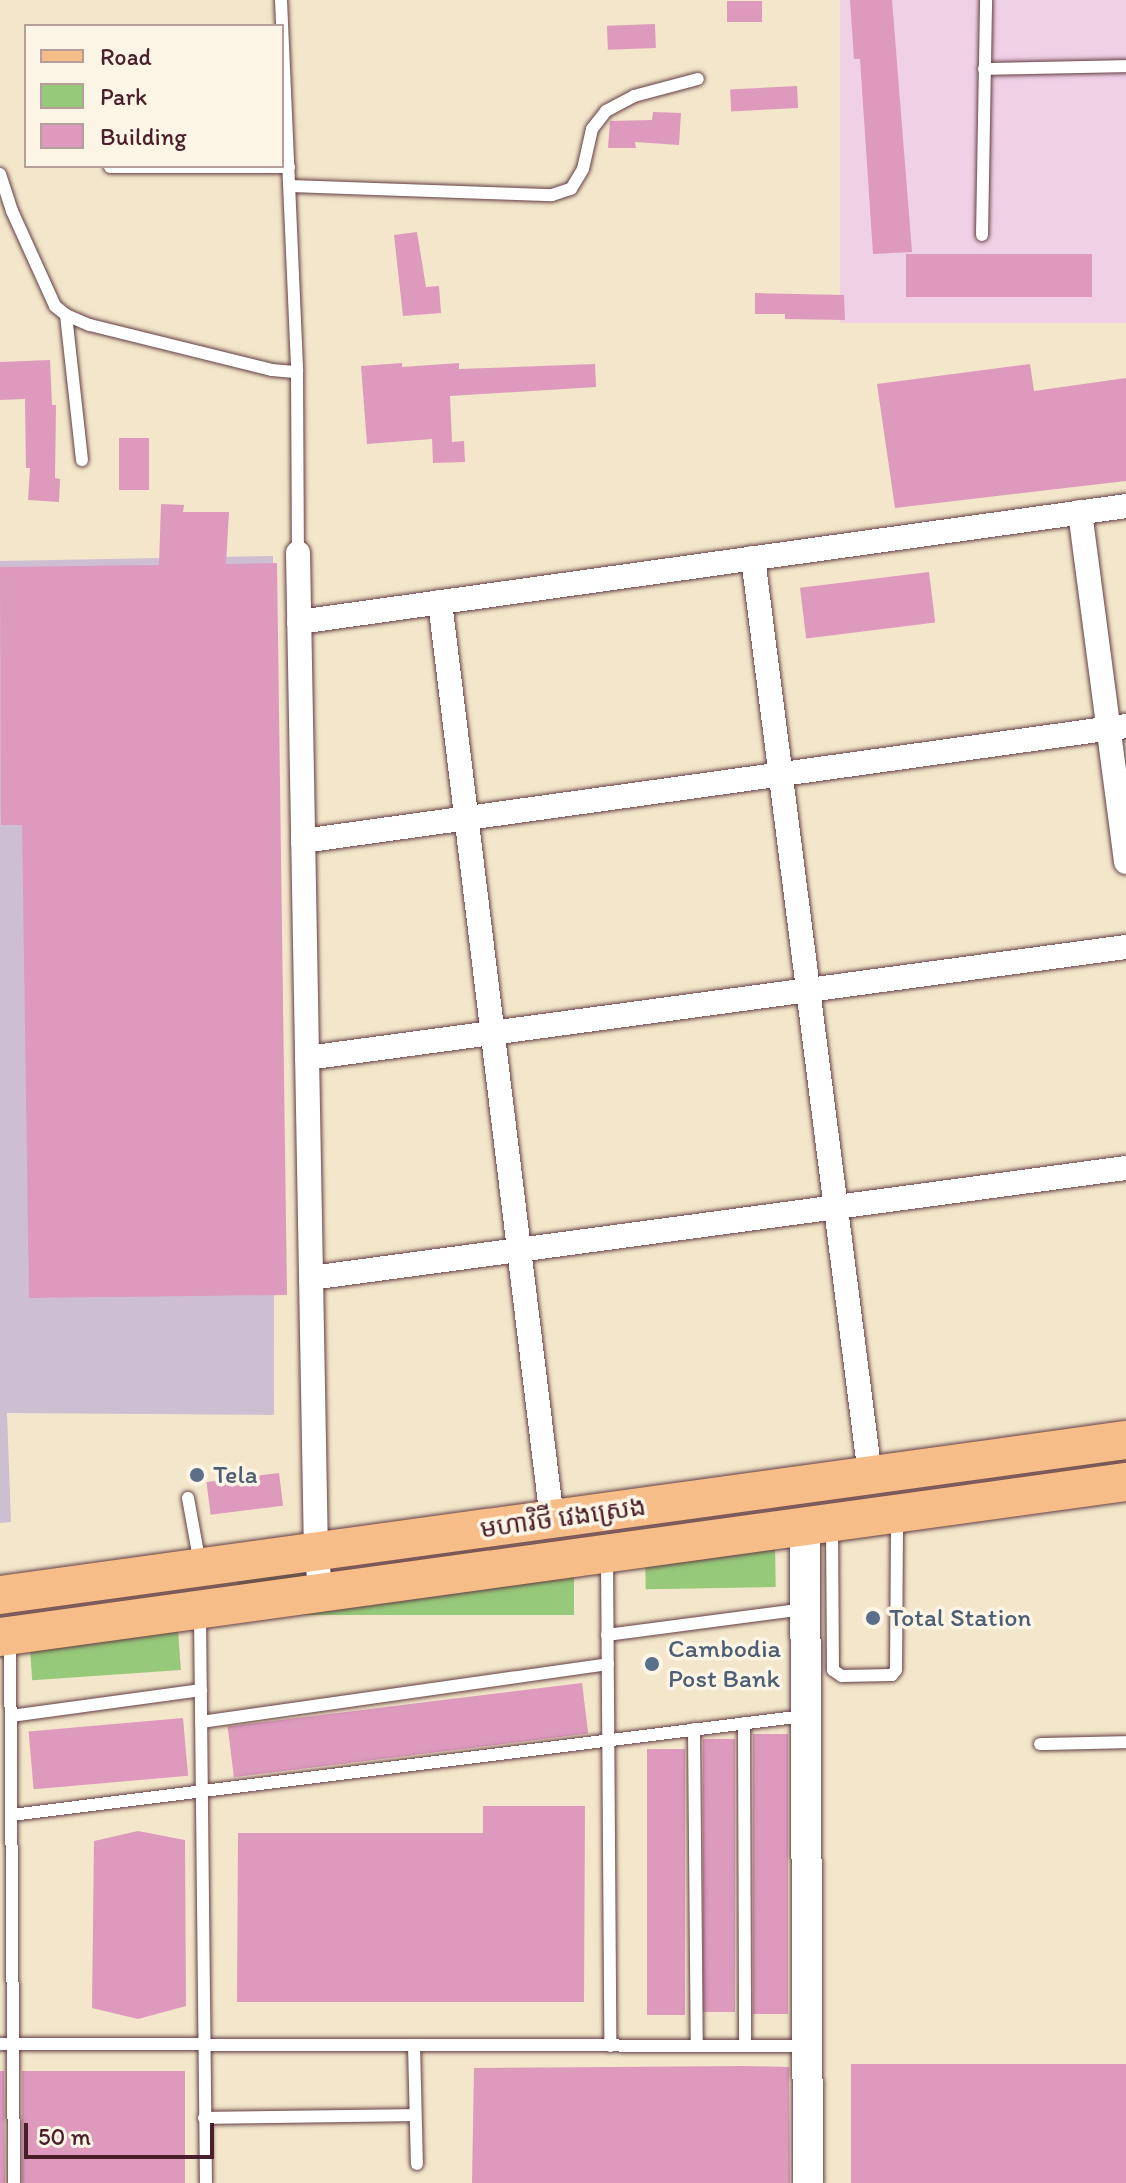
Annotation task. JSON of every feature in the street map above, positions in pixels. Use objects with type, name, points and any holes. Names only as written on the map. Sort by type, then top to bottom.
[{"type":"main road","name":"មហាវិថី វេងស្រេង","points":[[0,1595],[1126,1440]]},
{"type":"main road","name":"មហាវិថី វេងស្រេង","points":[[5,1636],[1126,1482]]},
{"type":"street","points":[[299,622],[1126,506]]},
{"type":"street","points":[[1080,512],[1117,728],[1126,862]]},
{"type":"street","points":[[298,553],[316,1552],[321,1593]]},
{"type":"street","points":[[753,558],[833,1208],[870,1475]]},
{"type":"street","points":[[440,602],[552,1519]]},
{"type":"street","points":[[303,841],[1117,728]]},
{"type":"street","points":[[307,1058],[1126,947]]},
{"type":"street","points":[[311,1278],[1126,1168]]},
{"type":"street","points":[[808,2183],[805,1609],[818,1524]]},
{"type":"lane","points":[[281,0],[282,24]]},
{"type":"lane","points":[[982,235],[986,0]]},
{"type":"lane","points":[[284,63],[297,372],[298,553]]},
{"type":"lane","points":[[984,69],[1126,66]]},
{"type":"lane","points":[[290,186],[552,195],[571,189],[583,169],[592,129],[606,111],[634,96],[698,79]]},
{"type":"lane","points":[[284,167],[289,167]]},
{"type":"lane","points":[[0,174],[12,211],[55,306],[66,315],[90,325],[257,367],[297,372]]},
{"type":"lane","points":[[66,315],[82,460]]},
{"type":"lane","points":[[188,1498],[201,1567]]},
{"type":"lane","points":[[818,1524],[833,1670],[842,1676],[892,1675],[896,1670],[897,1514]]},
{"type":"lane","points":[[607,1554],[610,2046]]},
{"type":"lane","points":[[607,1635],[805,1609]]},
{"type":"lane","points":[[200,1610],[206,2183]]},
{"type":"lane","points":[[5,1636],[11,1716],[12,1815],[7,2044],[14,2183]]},
{"type":"lane","points":[[201,1722],[608,1664]]},
{"type":"lane","points":[[11,1716],[201,1690]]},
{"type":"lane","points":[[12,1815],[795,1717]]},
{"type":"lane","points":[[744,1723],[745,2046]]},
{"type":"lane","points":[[694,1729],[697,2046]]},
{"type":"lane","points":[[1040,1744],[1126,1742]]},
{"type":"lane","points":[[7,2044],[802,2046]]},
{"type":"lane","points":[[414,2045],[417,2164]]},
{"type":"lane","points":[[204,2118],[415,2115]]},
{"type":"shaded area","points":[[840,0],[1126,0],[1126,323],[840,323]]},
{"type":"shaded area","points":[[273,556],[274,1415],[7,1413],[11,1522],[0,1523],[0,561]]},
{"type":"green space","points":[[775,1545],[776,1587],[646,1589],[645,1547]]},
{"type":"green space","points":[[237,1572],[574,1572],[574,1615],[237,1615]]},
{"type":"green space","points":[[178,1629],[181,1670],[32,1680],[29,1639]]},
{"type":"building","points":[[850,0],[892,0],[912,252],[873,254],[860,59],[854,59]]},
{"type":"building","points":[[727,1],[762,1],[762,22],[727,22]]},
{"type":"building","points":[[655,24],[656,48],[608,50],[607,26]]},
{"type":"building","points":[[797,86],[798,108],[731,111],[730,90]]},
{"type":"building","points":[[653,112],[681,113],[679,145],[635,142],[636,148],[608,148],[610,121],[652,120]]},
{"type":"building","points":[[417,232],[426,287],[439,286],[441,313],[403,316],[394,235]]},
{"type":"building","points":[[906,254],[1092,254],[1092,297],[906,297]]},
{"type":"building","points":[[755,293],[844,295],[845,320],[785,319],[785,314],[755,314]]},
{"type":"building","points":[[50,360],[52,405],[56,405],[55,478],[60,479],[59,502],[28,500],[30,468],[26,468],[25,399],[0,400],[0,362]]},
{"type":"building","points":[[402,363],[402,367],[459,363],[459,369],[595,364],[596,387],[450,396],[452,442],[464,441],[465,462],[433,463],[432,439],[367,444],[361,366]]},
{"type":"building","points":[[1030,364],[1034,391],[1126,378],[1126,481],[895,508],[877,384]]},
{"type":"building","points":[[119,438],[149,438],[149,490],[119,490]]},
{"type":"building","points":[[161,504],[184,505],[183,512],[229,512],[226,564],[277,563],[287,1295],[29,1298],[22,825],[1,825],[0,567],[159,565]]},
{"type":"building","points":[[929,572],[935,623],[806,638],[800,588]]},
{"type":"building","points":[[279,1473],[283,1506],[211,1515],[207,1482]]},
{"type":"building","points":[[582,1683],[588,1734],[234,1777],[228,1727]]},
{"type":"building","points":[[183,1718],[188,1776],[34,1789],[29,1732]]},
{"type":"building","points":[[753,1734],[788,1734],[788,2014],[753,2014]]},
{"type":"building","points":[[703,1739],[735,1739],[735,2012],[703,2012]]},
{"type":"building","points":[[647,1749],[685,1749],[685,2015],[647,2015]]},
{"type":"building","points":[[483,1806],[585,1806],[584,2002],[237,2002],[238,1833],[483,1833]]},
{"type":"building","points":[[138,1831],[185,1840],[186,2006],[138,2019],[92,2008],[94,1841]]},
{"type":"building","points":[[851,2064],[1126,2064],[1126,2183],[851,2183]]},
{"type":"building","points":[[789,2067],[790,2183],[472,2183],[474,2068]]},
{"type":"building","points":[[0,2071],[4,2071],[5,2183],[0,2183]]},
{"type":"building","points":[[22,2071],[185,2071],[185,2183],[22,2183]]},
{"type":"place","name":"Tela","points":[[197,1475]]},
{"type":"place","name":"Total Station","points":[[873,1618]]},
{"type":"place","name":"Cambodia Post Bank","points":[[652,1664]]}]
